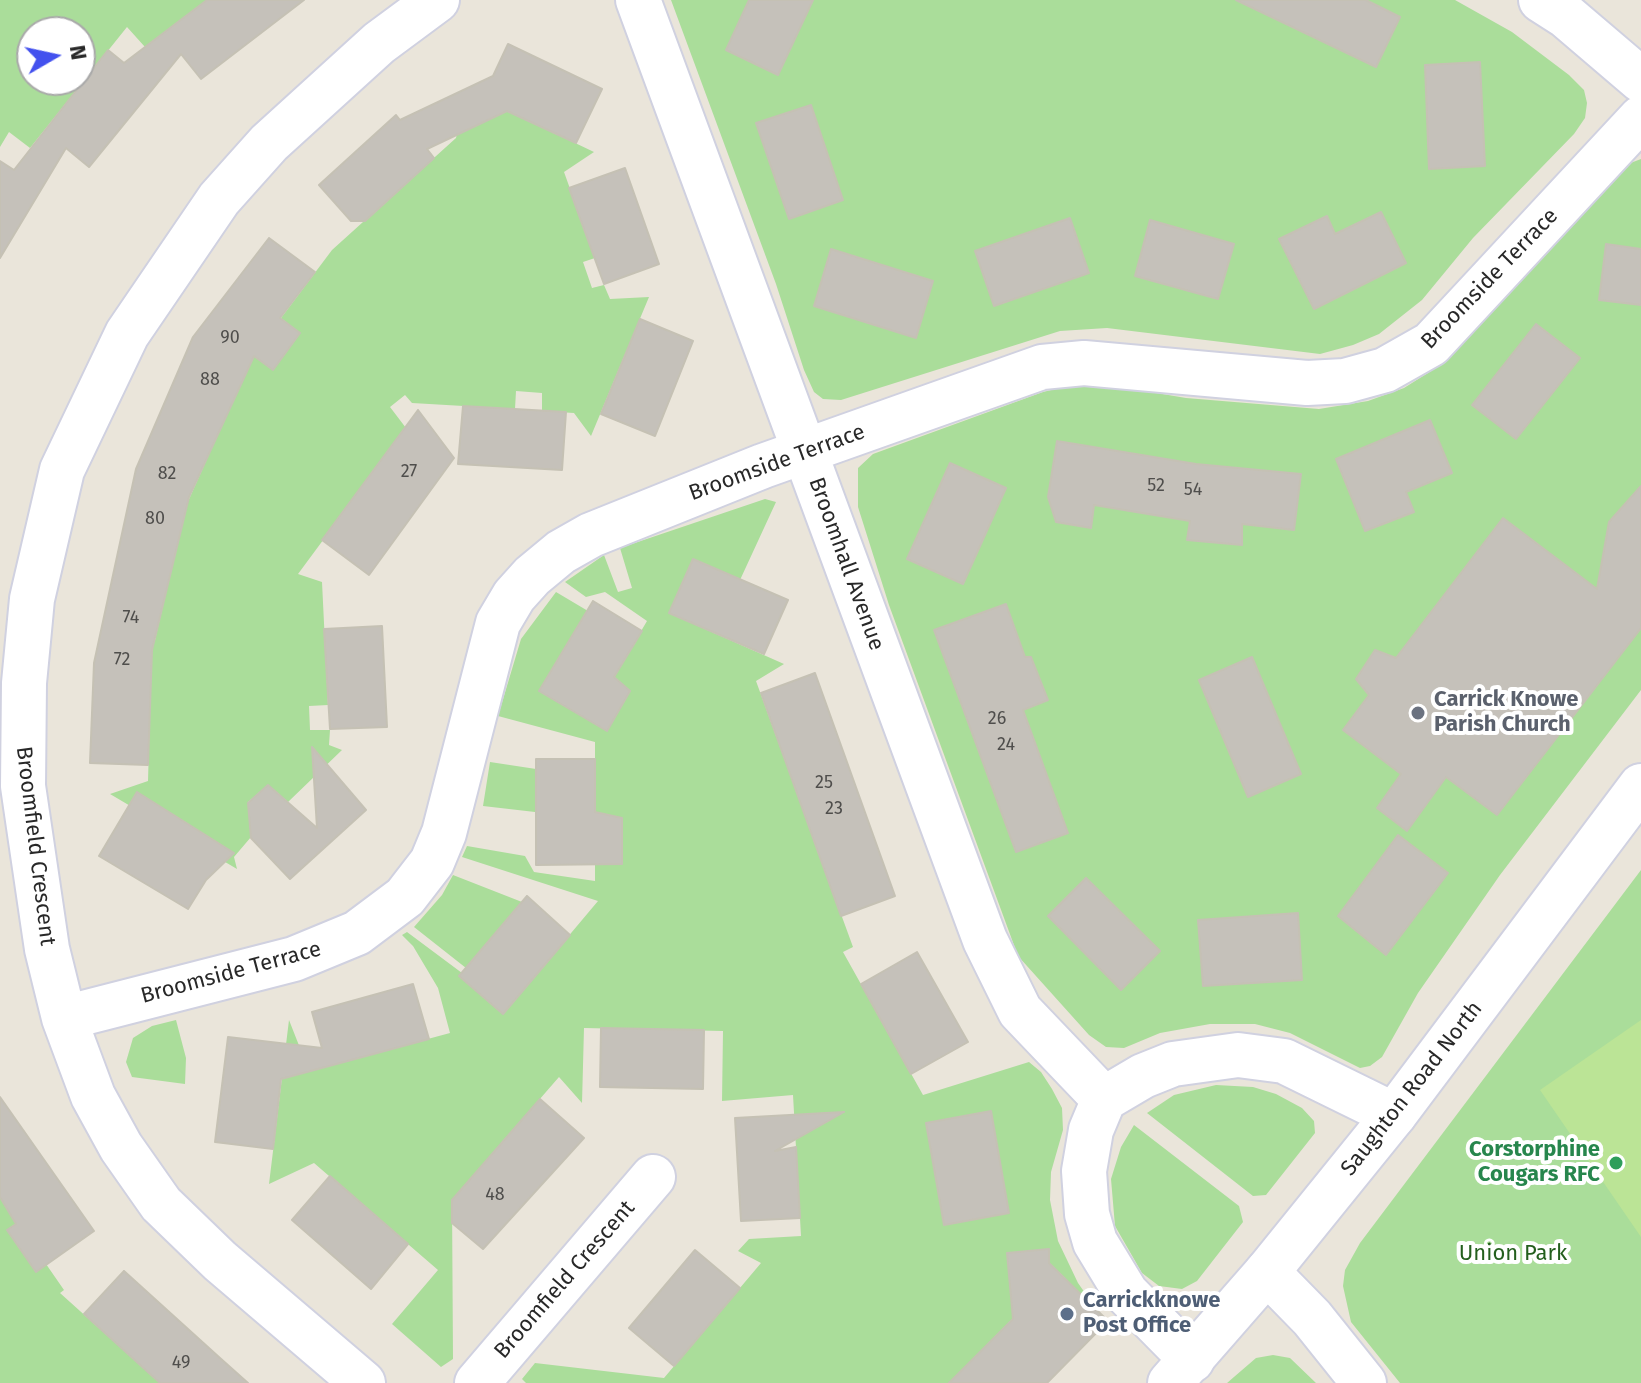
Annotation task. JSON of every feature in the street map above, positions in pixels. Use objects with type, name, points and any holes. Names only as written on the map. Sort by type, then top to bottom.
[{"type":"street","name":"Broomfield Crescent","points":[[363,1383],[220,1261],[161,1204],[121,1147],[93,1096],[64,1018],[47,949],[29,831],[21,725],[32,599],[62,470],[127,334],[219,199],[269,143],[379,43],[437,0]]},
{"type":"street","name":"Broomhall Avenue","points":[[638,0],[1002,977],[1020,1011],[1104,1099]]},
{"type":"street","points":[[1541,0],[1566,16],[1641,80]]},
{"type":"street","name":"Broomside Terrace","points":[[64,1018],[294,959],[333,945],[375,921],[405,897],[421,878],[444,833],[456,799],[489,646],[514,596],[546,563],[591,535],[804,452],[1058,364],[1084,363],[1307,383],[1345,381],[1385,370],[1431,344],[1641,118]]},
{"type":"street","name":"Saughton Road North","points":[[1181,1371],[1267,1272],[1394,1115],[1641,786]]},
{"type":"street","points":[[1181,1371],[1108,1269],[1095,1242],[1085,1200],[1084,1171],[1091,1130],[1104,1099],[1143,1076],[1173,1064],[1238,1055],[1284,1061],[1367,1098],[1394,1115]]},
{"type":"street","name":"Broomfield Crescent","points":[[477,1383],[653,1177]]},
{"type":"street","points":[[1267,1272],[1312,1318],[1364,1383]]},
{"type":"green space","points":[[0,0],[207,0],[145,47],[127,27],[96,66],[96,16],[16,16],[16,96],[72,96],[30,148],[9,132],[0,147]]},
{"type":"green space","points":[[671,0],[1455,0],[1512,32],[1569,75],[1584,90],[1587,103],[1585,118],[1574,134],[1473,238],[1422,300],[1379,334],[1353,345],[1320,354],[1107,328],[1060,331],[841,400],[823,399],[814,392],[804,370],[776,284]]},
{"type":"green space","points":[[466,91],[594,152],[564,172],[595,258],[583,262],[592,288],[604,285],[610,299],[649,297],[591,436],[574,413],[542,411],[542,393],[516,391],[515,409],[412,403],[405,395],[390,407],[406,428],[298,574],[322,582],[328,705],[309,706],[310,730],[330,730],[329,745],[342,750],[288,802],[268,785],[248,802],[251,837],[234,857],[237,869],[110,794],[148,781],[152,640],[155,640],[186,506],[253,355],[299,333],[281,318],[332,250],[456,138]]},
{"type":"green space","points":[[1641,159],[1641,690],[1500,875],[1418,993],[1382,1057],[1370,1066],[1360,1068],[1290,1033],[1255,1024],[1210,1024],[1160,1033],[1124,1048],[1106,1047],[1089,1035],[1018,956],[889,605],[858,507],[858,468],[873,454],[1043,392],[1072,385],[1115,386],[1186,398],[1319,409],[1368,401],[1404,388],[1431,371],[1620,167]]},
{"type":"green space","points":[[765,499],[776,502],[740,580],[669,613],[784,664],[756,681],[853,947],[843,952],[923,1095],[1029,1062],[1041,1072],[1052,1089],[1062,1108],[1063,1130],[1051,1172],[1050,1200],[1058,1241],[1078,1283],[1097,1310],[1059,1272],[949,1383],[526,1383],[522,1379],[535,1363],[664,1378],[761,1263],[738,1251],[749,1239],[801,1236],[793,1095],[722,1101],[723,1031],[584,1028],[582,1103],[559,1077],[452,1200],[453,1359],[441,1367],[392,1324],[438,1270],[314,1163],[269,1184],[289,1020],[309,1071],[450,1033],[438,988],[413,946],[402,935],[407,932],[462,973],[460,977],[503,1014],[598,901],[462,857],[467,846],[525,856],[534,872],[595,881],[595,864],[622,864],[622,818],[595,812],[595,742],[498,716],[521,639],[556,592],[588,611],[540,691],[588,720],[614,718],[630,691],[614,677],[647,621],[605,592],[586,597],[565,582],[604,555],[618,592],[632,588],[620,548]]},
{"type":"green space","points":[[490,762],[536,769],[535,812],[483,806]]},
{"type":"green space","name":"Union Park","points":[[1641,870],[1641,1383],[1400,1383],[1351,1322],[1343,1286],[1345,1270],[1360,1243]]},
{"type":"green space","points":[[453,875],[522,902],[466,968],[414,927],[442,895]]},
{"type":"green space","points":[[176,1020],[186,1058],[185,1084],[132,1077],[126,1062],[133,1038],[152,1026]]},
{"type":"green space","name":"Corstorphine Cougars RFC","points":[[1641,1020],[1641,1237],[1540,1090]]},
{"type":"green space","points":[[1216,1085],[1253,1087],[1276,1094],[1302,1108],[1314,1121],[1315,1133],[1266,1195],[1253,1196],[1147,1113],[1174,1095]]},
{"type":"green space","points":[[1134,1125],[1239,1206],[1243,1222],[1197,1281],[1182,1289],[1159,1286],[1142,1273],[1115,1226],[1111,1179],[1121,1147]]},
{"type":"green space","points":[[0,1197],[18,1222],[7,1230],[46,1264],[64,1290],[60,1293],[160,1383],[0,1383]]},
{"type":"green space","points":[[1273,1355],[1290,1358],[1316,1383],[1227,1383],[1256,1358]]},
{"type":"building","points":[[207,0],[304,0],[201,79],[181,54],[89,167],[66,148],[0,258],[0,161],[14,170],[72,96],[96,96],[96,65],[108,50],[124,63]]},
{"type":"building","points":[[749,0],[813,0],[778,75],[726,50]]},
{"type":"building","points":[[1236,0],[1366,0],[1400,17],[1376,67]]},
{"type":"building","points":[[508,44],[602,89],[576,143],[507,111],[427,149],[434,158],[365,221],[351,221],[319,185],[396,115],[400,120],[493,76]]},
{"type":"building","points":[[1480,62],[1485,166],[1429,169],[1425,65]]},
{"type":"building","points":[[811,105],[843,200],[789,219],[756,123]]},
{"type":"building","points":[[625,168],[659,264],[604,284],[569,188]]},
{"type":"building","points":[[1381,212],[1406,263],[1314,309],[1279,239],[1327,216],[1335,234]]},
{"type":"building","points":[[1070,218],[1089,273],[994,306],[975,251]]},
{"type":"building","points":[[1150,220],[1234,244],[1218,299],[1135,276]]},
{"type":"building","points":[[269,238],[315,272],[280,318],[300,333],[273,370],[254,356],[189,497],[152,650],[148,765],[90,763],[94,663],[136,469],[193,337]]},
{"type":"building","points":[[1606,244],[1641,249],[1641,305],[1599,300]]},
{"type":"building","points":[[831,249],[933,281],[916,338],[814,306]]},
{"type":"building","points":[[640,319],[693,341],[655,436],[601,414]]},
{"type":"building","points":[[1536,324],[1580,358],[1516,439],[1472,405]]},
{"type":"building","points":[[463,406],[566,412],[562,470],[458,464]]},
{"type":"building","points":[[418,410],[454,458],[369,575],[322,540]]},
{"type":"building","points":[[1430,420],[1452,473],[1406,492],[1414,512],[1365,531],[1336,459]]},
{"type":"building","points":[[1057,441],[1196,464],[1301,474],[1294,530],[1242,524],[1242,545],[1187,540],[1190,521],[1094,505],[1091,528],[1056,522],[1048,497]]},
{"type":"building","points":[[950,463],[1006,488],[963,584],[907,559]]},
{"type":"building","points":[[1641,486],[1641,628],[1497,815],[1446,777],[1407,831],[1377,808],[1401,774],[1343,730],[1369,695],[1356,679],[1375,650],[1396,658],[1503,518],[1597,589],[1609,522]]},
{"type":"building","points":[[693,559],[788,600],[764,654],[669,613]]},
{"type":"building","points":[[593,601],[642,631],[614,677],[630,691],[607,731],[539,691]]},
{"type":"building","points":[[1006,604],[1025,657],[1031,657],[1048,700],[1023,710],[1068,833],[1016,852],[934,630]]},
{"type":"building","points":[[382,626],[387,727],[330,729],[324,629]]},
{"type":"building","points":[[1252,657],[1301,774],[1248,797],[1199,680]]},
{"type":"building","points":[[815,673],[895,896],[841,916],[761,693]]},
{"type":"building","points":[[312,747],[366,810],[290,879],[251,838],[248,803],[268,785],[317,828]]},
{"type":"building","points":[[536,759],[595,759],[595,812],[622,818],[622,864],[536,865]]},
{"type":"building","points":[[137,792],[234,853],[206,880],[188,909],[99,856]]},
{"type":"building","points":[[1398,835],[1448,873],[1386,955],[1338,916]]},
{"type":"building","points":[[1086,878],[1160,951],[1121,990],[1048,916]]},
{"type":"building","points":[[527,896],[570,935],[503,1014],[459,976]]},
{"type":"building","points":[[1298,913],[1302,980],[1203,986],[1198,920]]},
{"type":"building","points":[[917,952],[968,1042],[911,1074],[861,984]]},
{"type":"building","points":[[413,984],[429,1039],[281,1079],[273,1149],[215,1142],[228,1037],[322,1048],[312,1012]]},
{"type":"building","points":[[601,1028],[704,1030],[703,1089],[600,1087]]},
{"type":"building","points":[[0,1097],[94,1231],[36,1272],[7,1230],[16,1224],[0,1197]]},
{"type":"building","points":[[540,1099],[584,1138],[483,1249],[452,1223],[452,1200]]},
{"type":"building","points":[[991,1111],[1009,1213],[944,1225],[926,1123]]},
{"type":"building","points":[[844,1112],[775,1151],[796,1147],[800,1218],[741,1221],[735,1118]]},
{"type":"building","points":[[330,1176],[408,1244],[371,1289],[292,1220]]},
{"type":"building","points":[[1049,1249],[1049,1263],[1108,1321],[1047,1383],[949,1383],[1013,1319],[1007,1253]]},
{"type":"building","points":[[695,1250],[740,1288],[674,1366],[629,1328]]},
{"type":"building","points":[[124,1271],[248,1383],[160,1383],[84,1314]]},
{"type":"place","name":"Carrick Knowe Parish Church","points":[[1418,713]]},
{"type":"place","name":"Corstorphine Cougars RFC","points":[[1616,1163]]},
{"type":"place","name":"Carrickknowe Post Office","points":[[1067,1314]]}]
